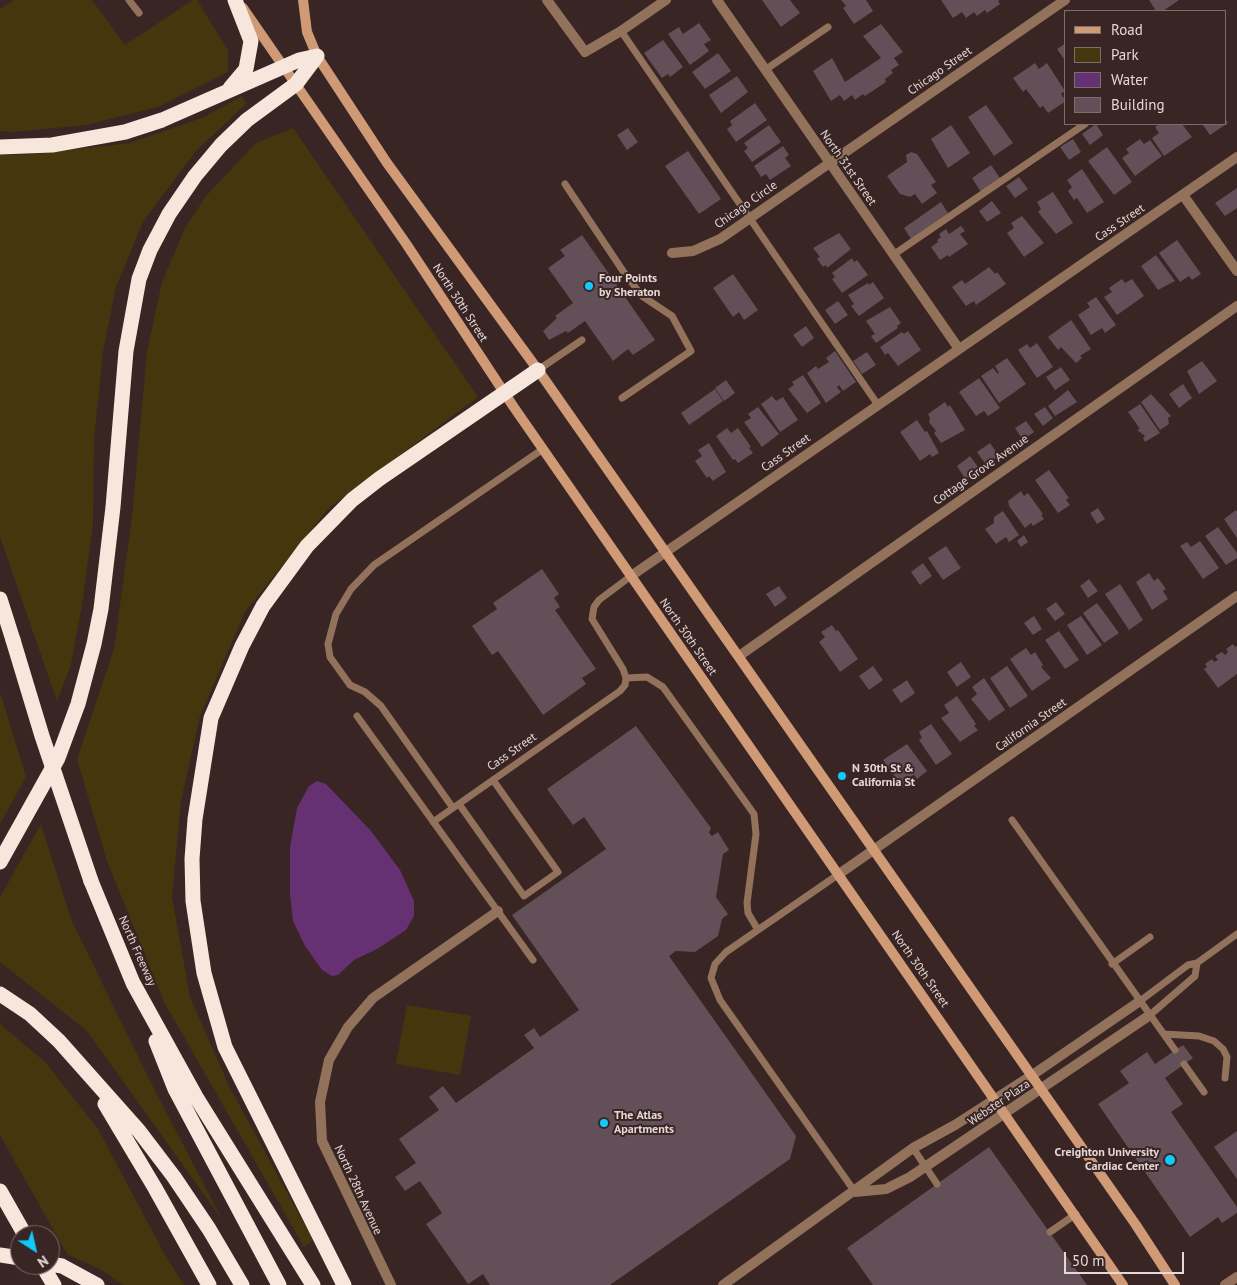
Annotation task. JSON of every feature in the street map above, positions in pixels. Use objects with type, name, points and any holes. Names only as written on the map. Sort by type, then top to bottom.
[{"type":"highway","points":[[226,92],[246,69],[250,56],[251,41],[236,0]]},
{"type":"highway","points":[[0,147],[52,145],[124,132],[162,120],[299,60],[317,56]]},
{"type":"highway","points":[[0,862],[58,758],[78,704],[94,644],[107,568],[127,342],[140,279],[150,250],[169,214],[195,176],[221,145],[247,120],[296,84],[317,56]]},
{"type":"highway","points":[[344,1285],[226,1047],[204,973],[193,901],[192,859],[195,819],[211,718],[242,646],[263,606],[307,546],[352,500],[379,479],[538,370]]},
{"type":"highway","name":"North Freeway","points":[[0,599],[45,745],[90,881],[133,984],[196,1097],[313,1285]]},
{"type":"highway","points":[[133,984],[175,1088],[279,1285]]},
{"type":"highway","points":[[0,994],[30,1014],[59,1041],[122,1112],[174,1177],[209,1229],[242,1285]]},
{"type":"highway","points":[[78,1063],[122,1130],[209,1285]]},
{"type":"highway","points":[[0,1191],[19,1225]]},
{"type":"highway","points":[[60,1266],[97,1285]]},
{"type":"main road","name":"North 30th Street","points":[[236,0],[284,66],[407,245],[504,393],[1076,1214],[1123,1285]]},
{"type":"main road","name":"North 30th Street","points":[[303,0],[307,32],[317,56],[387,163],[538,370],[739,656],[1136,1225],[1175,1285]]},
{"type":"street","points":[[547,0],[585,52],[621,31],[666,0]]},
{"type":"street","name":"North 31st Street","points":[[717,0],[959,349]]},
{"type":"street","name":"Chicago Street","points":[[829,163],[1065,0]]},
{"type":"street","name":"Cass Street","points":[[631,576],[1237,158]]},
{"type":"street","name":"Chicago Circle","points":[[672,252],[703,248],[749,219],[829,163]]},
{"type":"street","points":[[1183,195],[1237,271]]},
{"type":"street","name":"Cottage Grove Avenue","points":[[739,656],[1237,306]]},
{"type":"street","name":"California Street","points":[[839,874],[1237,596]]},
{"type":"street","name":"North 28th Avenue","points":[[391,1285],[322,1140],[320,1102],[329,1060],[348,1027],[373,998],[498,911]]},
{"type":"street","name":"Webster Plaza","points":[[723,1285],[855,1192],[913,1148],[1031,1076],[1140,1001]]},
{"type":"street","name":"Webster Plaza","points":[[855,1192],[886,1189],[926,1167],[1150,1015]]},
{"type":"street","points":[[1225,1285],[1237,1277]]},
{"type":"lane","points":[[129,0],[139,14]]},
{"type":"lane","points":[[765,70],[828,27]]},
{"type":"lane","points":[[621,31],[878,405]]},
{"type":"lane","points":[[893,255],[1084,125]]},
{"type":"lane","points":[[565,184],[623,271],[642,296],[672,316],[691,351],[622,398]]},
{"type":"lane","points":[[538,370],[582,340]]},
{"type":"lane","points":[[493,780],[558,872],[524,896],[381,706],[366,692],[350,685],[330,657],[328,644],[336,614],[351,589],[374,565],[543,449]]},
{"type":"lane","name":"Cass Street","points":[[433,822],[620,691],[625,685],[626,678],[623,669],[592,619],[594,607],[598,600],[631,576]]},
{"type":"lane","points":[[626,678],[648,677],[663,687],[754,814],[756,825],[746,903],[748,913],[758,930]]},
{"type":"lane","points":[[357,716],[533,960]]},
{"type":"lane","points":[[1012,820],[1112,964],[1175,1050]]},
{"type":"lane","points":[[839,874],[720,957],[712,972],[712,984],[720,1000],[855,1192]]},
{"type":"lane","points":[[1140,1001],[1188,965],[1197,963],[1237,934]]},
{"type":"lane","points":[[1112,964],[1150,937]]},
{"type":"lane","points":[[1150,1015],[1195,976],[1197,963]]},
{"type":"lane","points":[[1164,1034],[1199,1036],[1214,1041],[1223,1049],[1227,1057],[1225,1078]]},
{"type":"lane","points":[[1184,1064],[1204,1092]]},
{"type":"lane","points":[[913,1148],[937,1184]]},
{"type":"lane","points":[[1050,1232],[1076,1214]]},
{"type":"green space","points":[[14,0],[92,0],[125,45],[193,0],[197,0],[228,50],[228,72],[158,107],[86,125],[13,132],[0,131],[0,9]]},
{"type":"green space","points":[[242,96],[246,104],[195,152],[143,222],[116,287],[103,352],[94,439],[93,524],[82,605],[71,665],[57,701],[0,537],[0,155],[25,155],[130,143],[204,117]]},
{"type":"green space","points":[[293,128],[478,397],[329,508],[245,612],[200,716],[181,801],[172,897],[190,997],[229,1086],[313,1240],[304,1247],[164,1002],[107,861],[77,759],[114,649],[132,517],[147,351],[162,282],[185,228],[206,196],[256,143]]},
{"type":"green space","points":[[0,692],[26,777],[0,824]]},
{"type":"green space","points":[[41,824],[71,919],[150,1081],[223,1221],[86,1030],[0,962],[0,897]]},
{"type":"green space","points":[[407,1005],[471,1016],[460,1075],[396,1064]]},
{"type":"green space","points":[[0,1024],[45,1062],[98,1129],[165,1255],[184,1285],[124,1285],[103,1271],[67,1254],[60,1242],[60,1225],[51,1225],[0,1135]]},
{"type":"water","points":[[317,781],[326,784],[371,831],[400,870],[414,901],[414,916],[406,930],[377,949],[354,960],[338,975],[332,976],[322,970],[305,946],[293,921],[290,894],[290,847],[297,808],[309,786]]},
{"type":"building","points":[[762,0],[790,0],[800,13],[781,27]]},
{"type":"building","points":[[841,0],[866,0],[873,11],[854,24],[843,8],[846,6]]},
{"type":"building","points":[[941,0],[1000,0],[998,1],[1000,4],[987,13],[985,10],[977,16],[974,12],[966,18],[962,12],[953,18]]},
{"type":"building","points":[[1149,0],[1179,0],[1164,10],[1155,10]]},
{"type":"building","points":[[699,23],[711,40],[704,44],[709,51],[690,65],[668,34],[679,27],[683,34]]},
{"type":"building","points":[[881,24],[903,52],[894,58],[899,65],[891,70],[893,73],[885,79],[886,82],[865,96],[863,94],[855,100],[852,95],[844,101],[840,95],[831,101],[813,71],[832,58],[845,82],[881,58],[863,36]]},
{"type":"building","points":[[663,40],[683,67],[670,77],[668,74],[662,78],[644,53]]},
{"type":"building","points":[[1064,44],[1064,59],[1057,49]]},
{"type":"building","points":[[718,53],[731,71],[705,89],[692,72]]},
{"type":"building","points":[[1035,63],[1039,69],[1047,63],[1064,89],[1061,94],[1064,102],[1048,113],[1043,106],[1040,108],[1026,89],[1023,92],[1013,78]]},
{"type":"building","points":[[737,76],[748,92],[721,113],[709,95]]},
{"type":"building","points":[[755,103],[767,120],[736,142],[727,129],[732,125],[730,121]]},
{"type":"building","points":[[986,105],[1013,143],[994,156],[968,117]]},
{"type":"building","points":[[769,125],[781,142],[752,162],[744,151],[748,148],[744,143]]},
{"type":"building","points":[[951,125],[970,153],[948,168],[931,139]]},
{"type":"building","points":[[1097,125],[1103,135],[1090,145],[1082,134]]},
{"type":"building","points":[[1158,125],[1183,125],[1192,137],[1164,156],[1152,138],[1159,133],[1155,127]]},
{"type":"building","points":[[1203,125],[1225,125],[1210,135]]},
{"type":"building","points":[[628,128],[638,142],[627,150],[617,135]]},
{"type":"building","points":[[1073,139],[1081,152],[1069,160],[1060,147]]},
{"type":"building","points":[[1140,139],[1144,144],[1150,140],[1162,156],[1135,176],[1122,158],[1129,153],[1126,149]]},
{"type":"building","points":[[783,146],[789,155],[785,158],[791,166],[770,180],[766,174],[761,177],[754,166]]},
{"type":"building","points":[[1107,147],[1132,182],[1114,195],[1088,161]]},
{"type":"building","points":[[688,151],[721,199],[699,214],[665,166]]},
{"type":"building","points":[[911,152],[917,154],[936,182],[931,185],[937,193],[922,204],[915,194],[910,197],[900,194],[887,176],[907,162],[906,155]]},
{"type":"building","points":[[991,165],[1000,178],[981,192],[972,178]]},
{"type":"building","points":[[1082,169],[1104,202],[1087,213],[1077,198],[1074,200],[1068,191],[1072,187],[1067,180]]},
{"type":"building","points":[[1019,177],[1028,189],[1015,198],[1006,186]]},
{"type":"building","points":[[1237,188],[1237,208],[1225,216],[1215,203]]},
{"type":"building","points":[[1053,192],[1073,223],[1056,234],[1038,212],[1041,209],[1037,202]]},
{"type":"building","points":[[992,201],[1001,213],[987,222],[979,211]]},
{"type":"building","points":[[941,202],[948,213],[911,239],[904,228]]},
{"type":"building","points":[[1022,216],[1044,243],[1024,257],[1007,233],[1014,228],[1011,223]]},
{"type":"building","points":[[961,226],[965,231],[960,234],[968,244],[949,257],[948,255],[940,260],[931,247],[938,242],[937,240],[941,237],[939,234],[946,229],[949,234]]},
{"type":"building","points":[[839,233],[851,249],[827,268],[826,265],[823,267],[817,259],[820,257],[813,248]]},
{"type":"building","name":"Four Points by Sheraton","points":[[582,235],[655,340],[633,355],[628,349],[613,361],[585,321],[568,333],[566,331],[549,340],[543,331],[557,318],[555,316],[573,303],[548,268],[565,256],[560,250]]},
{"type":"building","points":[[1177,240],[1201,274],[1192,280],[1189,276],[1180,282],[1159,253]]},
{"type":"building","points":[[1156,255],[1175,281],[1158,290],[1141,266]]},
{"type":"building","points":[[852,258],[854,262],[857,260],[868,275],[842,293],[832,279],[835,277],[832,273]]},
{"type":"building","points":[[989,267],[995,274],[997,272],[1006,284],[976,305],[974,301],[966,306],[952,287],[962,280],[965,284]]},
{"type":"building","points":[[733,274],[758,310],[744,320],[739,312],[733,317],[713,288]]},
{"type":"building","points":[[1122,279],[1125,283],[1132,279],[1144,296],[1117,315],[1104,297],[1112,292],[1109,288]]},
{"type":"building","points":[[873,282],[884,298],[859,316],[851,306],[854,304],[848,295]]},
{"type":"building","points":[[1096,297],[1116,325],[1105,333],[1102,328],[1091,335],[1078,315],[1090,307],[1087,303]]},
{"type":"building","points":[[838,301],[848,315],[835,324],[825,310]]},
{"type":"building","points":[[890,307],[901,323],[897,326],[898,328],[876,343],[871,336],[875,334],[866,321]]},
{"type":"building","points":[[1071,320],[1091,349],[1080,356],[1082,358],[1076,363],[1061,347],[1058,350],[1048,337]]},
{"type":"building","points":[[806,326],[814,338],[802,347],[793,335]]},
{"type":"building","points":[[908,331],[921,350],[898,366],[888,353],[885,355],[880,347],[902,332],[904,334]]},
{"type":"building","points":[[1037,343],[1053,367],[1037,378],[1018,350],[1027,344],[1030,348]]},
{"type":"building","points":[[835,351],[856,382],[843,391],[839,385],[837,387],[841,392],[826,403],[807,373],[816,366],[818,369],[829,362],[826,358]]},
{"type":"building","points":[[867,352],[876,365],[862,374],[853,361]]},
{"type":"building","points":[[1007,358],[1026,384],[999,403],[981,376],[993,368],[998,374],[995,366]]},
{"type":"building","points":[[1202,361],[1217,381],[1199,394],[1187,371]]},
{"type":"building","points":[[1061,367],[1070,380],[1055,390],[1046,377]]},
{"type":"building","points":[[803,375],[821,403],[807,413],[788,389],[794,385],[792,382]]},
{"type":"building","points":[[979,378],[1000,408],[988,416],[984,411],[976,416],[959,392]]},
{"type":"building","points":[[726,380],[735,393],[724,401],[715,388]]},
{"type":"building","points":[[1183,384],[1192,398],[1179,408],[1169,394]]},
{"type":"building","points":[[715,389],[723,401],[689,425],[681,413]]},
{"type":"building","points":[[1068,390],[1077,402],[1055,416],[1048,406]]},
{"type":"building","points":[[1151,394],[1171,416],[1168,418],[1169,424],[1160,430],[1141,402]]},
{"type":"building","points":[[772,396],[776,401],[783,397],[798,420],[780,432],[761,404]]},
{"type":"building","points":[[945,402],[948,407],[950,405],[965,430],[941,443],[934,433],[936,431],[929,422],[928,414]]},
{"type":"building","points":[[1140,404],[1160,433],[1145,442],[1143,438],[1145,436],[1137,430],[1140,429],[1128,412]]},
{"type":"building","points":[[758,407],[779,434],[762,447],[744,422],[751,418],[748,414]]},
{"type":"building","points":[[1045,407],[1053,418],[1043,426],[1034,414]]},
{"type":"building","points":[[917,420],[925,432],[927,431],[939,453],[932,457],[930,454],[920,461],[900,432]]},
{"type":"building","points":[[1026,421],[1034,432],[1023,440],[1015,428]]},
{"type":"building","points":[[727,428],[731,433],[738,428],[753,453],[738,463],[735,459],[733,460],[716,436]]},
{"type":"building","points":[[709,443],[726,472],[713,481],[709,476],[707,478],[695,461],[702,456],[698,450]]},
{"type":"building","points":[[990,443],[999,456],[986,465],[977,452]]},
{"type":"building","points":[[970,456],[981,471],[966,480],[957,466]]},
{"type":"building","points":[[1049,470],[1069,498],[1066,500],[1070,505],[1058,513],[1035,480]]},
{"type":"building","points":[[1021,491],[1024,496],[1028,493],[1043,514],[1041,515],[1044,519],[1033,526],[1031,523],[1025,528],[1009,506],[1008,501]]},
{"type":"building","points":[[1098,508],[1105,519],[1097,524],[1090,513]]},
{"type":"building","points":[[1236,510],[1237,512],[1237,538],[1224,519]]},
{"type":"building","points":[[1003,511],[1019,535],[1009,542],[1006,537],[996,544],[985,529],[994,523],[994,517]]},
{"type":"building","points":[[1218,527],[1237,553],[1237,558],[1226,565],[1205,536]]},
{"type":"building","points":[[1024,535],[1028,542],[1021,547],[1017,541]]},
{"type":"building","points":[[1200,541],[1219,568],[1203,579],[1180,546],[1187,542],[1191,547]]},
{"type":"building","points":[[946,546],[961,568],[943,580],[928,558]]},
{"type":"building","points":[[923,563],[932,576],[920,585],[911,572]]},
{"type":"building","points":[[542,569],[559,594],[554,598],[560,607],[555,610],[596,669],[582,678],[586,684],[543,715],[498,651],[492,655],[472,626],[497,609],[493,603]]},
{"type":"building","points":[[1149,573],[1154,581],[1158,578],[1166,589],[1163,591],[1168,599],[1152,610],[1136,582]]},
{"type":"building","points":[[1089,579],[1098,591],[1088,598],[1080,586]]},
{"type":"building","points":[[1120,584],[1143,620],[1129,630],[1105,594]]},
{"type":"building","points":[[779,586],[787,598],[775,607],[766,594]]},
{"type":"building","points":[[1056,602],[1065,614],[1055,621],[1046,609]]},
{"type":"building","points":[[1097,603],[1119,633],[1104,643],[1083,613]]},
{"type":"building","points":[[1034,616],[1042,629],[1033,635],[1024,623]]},
{"type":"building","points":[[1081,616],[1102,645],[1087,655],[1067,625]]},
{"type":"building","points":[[832,625],[836,631],[838,630],[858,659],[840,672],[819,642],[825,637],[821,632]]},
{"type":"building","points":[[1059,631],[1079,660],[1065,669],[1045,640]]},
{"type":"building","points":[[1233,644],[1235,647],[1237,646],[1237,674],[1218,688],[1204,669],[1207,667],[1205,664],[1212,659],[1214,662],[1218,660],[1215,656],[1222,652],[1225,655],[1228,652],[1226,649]]},
{"type":"building","points":[[1026,648],[1031,655],[1035,652],[1043,665],[1041,667],[1051,678],[1032,691],[1010,659]]},
{"type":"building","points":[[961,662],[971,677],[957,687],[947,672]]},
{"type":"building","points":[[873,666],[883,680],[869,690],[859,676]]},
{"type":"building","points":[[1007,666],[1028,696],[1010,708],[990,678]]},
{"type":"building","points":[[984,678],[1005,710],[989,721],[971,699],[977,694],[972,687]]},
{"type":"building","points":[[907,680],[915,693],[901,703],[892,690]]},
{"type":"building","points":[[957,696],[978,730],[960,742],[941,718],[949,713],[944,705]]},
{"type":"building","points":[[931,724],[952,754],[936,765],[919,740],[922,738],[919,732]]},
{"type":"building","name":"The Atlas Apartments","points":[[636,726],[711,828],[709,833],[712,836],[718,832],[729,850],[723,854],[716,897],[728,914],[722,919],[718,936],[695,952],[676,951],[669,956],[796,1136],[790,1159],[610,1285],[490,1285],[483,1274],[468,1284],[426,1224],[442,1213],[420,1181],[405,1191],[395,1177],[416,1163],[399,1139],[439,1110],[429,1097],[443,1086],[456,1103],[534,1048],[524,1035],[534,1028],[540,1037],[579,1010],[512,915],[606,849],[584,817],[573,825],[547,789]]},
{"type":"building","points":[[907,744],[927,771],[917,779],[914,775],[910,777],[913,781],[903,788],[883,760]]},
{"type":"building","name":"Creighton University Cardiac Center","points":[[1183,1045],[1193,1058],[1165,1078],[1183,1104],[1171,1112],[1237,1207],[1237,1213],[1222,1223],[1218,1217],[1190,1237],[1098,1104],[1129,1083],[1120,1071],[1147,1052],[1155,1064]]},
{"type":"building","points":[[1237,1131],[1237,1179],[1214,1147]]},
{"type":"building","points":[[989,1147],[1087,1285],[873,1285],[847,1248]]},
{"type":"place","name":"Four Points by Sheraton","points":[[589,286]]},
{"type":"place","name":"N 30th St & California St","points":[[842,776]]},
{"type":"place","name":"The Atlas Apartments","points":[[604,1123]]},
{"type":"place","name":"Creighton University Cardiac Center","points":[[1170,1160]]}]
